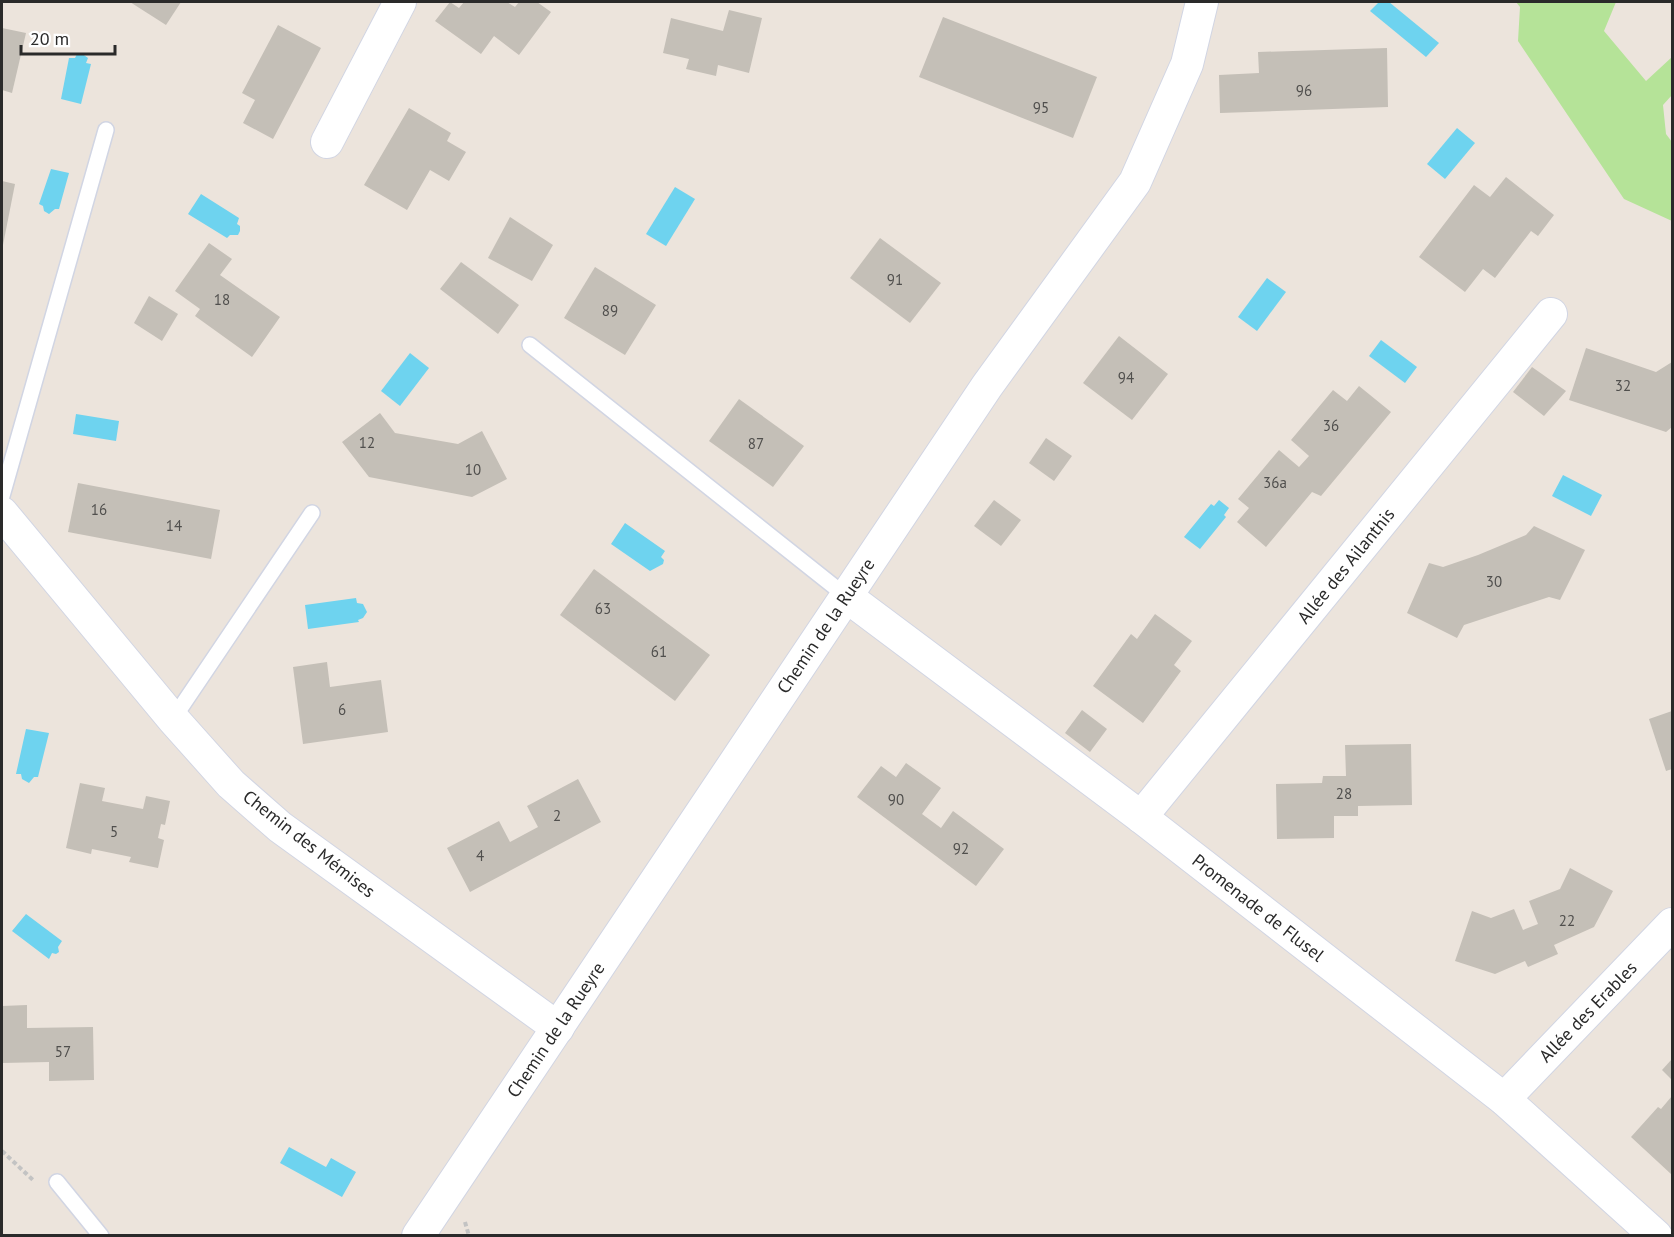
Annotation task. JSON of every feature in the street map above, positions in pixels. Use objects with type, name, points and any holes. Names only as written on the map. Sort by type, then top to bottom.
[{"type":"street","points":[[327,142],[400,2]]},
{"type":"street","name":"Chemin de la Rueyre","points":[[418,1236],[987,387],[1135,182],[1187,64],[1202,2]]},
{"type":"street","name":"Allée des Ailanthis","points":[[1141,817],[1551,314]]},
{"type":"street","name":"Chemin des Mémises","points":[[2,513],[173,719],[231,784],[280,827],[558,1028]]},
{"type":"street","name":"Promenade de Flusel","points":[[846,596],[1141,817],[1504,1099],[1656,1236]]},
{"type":"street","name":"Allée des Erables","points":[[1504,1099],[1672,924]]},
{"type":"lane","points":[[2,496],[106,130]]},
{"type":"lane","points":[[530,345],[846,596]]},
{"type":"lane","points":[[173,719],[312,513]]},
{"type":"lane","points":[[57,1182],[101,1236]]},
{"type":"path","points":[[2,1151],[44,1190],[57,1182]]},
{"type":"green space","points":[[1516,2],[1616,2],[1604,31],[1646,81],[1672,57],[1672,95],[1663,105],[1666,134],[1672,142],[1672,221],[1624,199],[1518,41],[1520,7]]},
{"type":"water","points":[[1379,2],[1389,2],[1439,43],[1426,57],[1370,11]]},
{"type":"water","points":[[81,53],[88,58],[86,63],[91,64],[81,104],[61,99],[69,58],[75,58]]},
{"type":"water","points":[[1457,128],[1475,143],[1445,179],[1427,164]]},
{"type":"water","points":[[51,169],[69,173],[59,209],[49,214],[39,204]]},
{"type":"water","points":[[675,187],[695,199],[666,246],[646,234]]},
{"type":"water","points":[[201,194],[239,218],[238,235],[230,235],[227,238],[188,214]]},
{"type":"water","points":[[1267,278],[1286,292],[1257,331],[1238,317]]},
{"type":"water","points":[[1381,340],[1417,367],[1405,383],[1369,356]]},
{"type":"water","points":[[410,353],[429,368],[400,406],[381,391]]},
{"type":"water","points":[[76,414],[119,421],[116,441],[73,434]]},
{"type":"water","points":[[1563,475],[1602,495],[1591,516],[1552,496]]},
{"type":"water","points":[[1219,500],[1229,508],[1224,515],[1226,517],[1200,549],[1184,537],[1211,504],[1214,506]]},
{"type":"water","points":[[625,523],[665,551],[661,557],[664,560],[663,564],[650,571],[611,544]]},
{"type":"water","points":[[356,598],[357,603],[363,604],[367,612],[363,618],[358,620],[359,622],[308,629],[305,605]]},
{"type":"water","points":[[26,729],[49,733],[38,777],[34,777],[29,783],[22,779],[21,774],[16,774]]},
{"type":"water","points":[[26,914],[62,941],[58,947],[59,952],[52,953],[49,959],[12,931]]},
{"type":"water","points":[[289,1147],[326,1167],[331,1158],[356,1172],[342,1197],[280,1163]]},
{"type":"building","points":[[130,2],[181,2],[166,25]]},
{"type":"building","points":[[450,2],[459,8],[464,2],[507,2],[515,7],[519,2],[537,2],[551,12],[519,55],[494,36],[481,54],[435,21]]},
{"type":"building","points":[[729,10],[762,18],[749,73],[718,65],[716,76],[686,69],[689,59],[663,53],[671,18],[723,31]]},
{"type":"building","points":[[943,17],[1097,77],[1073,138],[919,77]]},
{"type":"building","points":[[278,25],[321,48],[273,139],[243,123],[255,100],[242,93]]},
{"type":"building","points":[[2,28],[26,33],[12,93],[2,90]]},
{"type":"building","points":[[1387,48],[1388,107],[1220,113],[1219,75],[1259,73],[1258,52]]},
{"type":"building","points":[[409,108],[451,133],[447,141],[466,152],[449,181],[430,170],[407,210],[364,185]]},
{"type":"building","points":[[1506,177],[1554,215],[1538,236],[1531,231],[1495,278],[1483,269],[1465,292],[1419,257],[1474,185],[1490,197]]},
{"type":"building","points":[[2,181],[15,184],[3,245],[2,245]]},
{"type":"building","points":[[510,217],[553,245],[532,281],[488,258]]},
{"type":"building","points":[[880,238],[941,283],[910,323],[850,278]]},
{"type":"building","points":[[209,243],[232,259],[220,275],[280,317],[252,357],[195,316],[200,309],[175,291]]},
{"type":"building","points":[[461,262],[519,305],[498,334],[440,289]]},
{"type":"building","points":[[595,267],[656,305],[625,355],[564,318]]},
{"type":"building","points":[[149,296],[178,314],[162,341],[134,323]]},
{"type":"building","points":[[1119,336],[1168,374],[1132,420],[1083,383]]},
{"type":"building","points":[[1586,348],[1656,372],[1672,362],[1672,427],[1666,432],[1569,400]]},
{"type":"building","points":[[1532,367],[1566,391],[1544,416],[1513,392]]},
{"type":"building","points":[[1359,386],[1391,412],[1321,496],[1312,492],[1266,547],[1237,522],[1249,508],[1238,499],[1279,450],[1299,467],[1309,456],[1291,440],[1333,390],[1347,401]]},
{"type":"building","points":[[739,399],[804,446],[773,487],[709,441]]},
{"type":"building","points":[[380,413],[395,433],[458,444],[482,431],[507,479],[472,497],[369,477],[342,442]]},
{"type":"building","points":[[1046,438],[1072,456],[1054,481],[1029,463]]},
{"type":"building","points":[[78,483],[220,510],[211,559],[68,532]]},
{"type":"building","points":[[994,500],[1021,520],[1001,546],[974,526]]},
{"type":"building","points":[[1534,526],[1585,550],[1560,600],[1549,597],[1464,625],[1457,638],[1407,613],[1429,563],[1443,567],[1478,555],[1526,535]]},
{"type":"building","points":[[594,569],[710,655],[675,701],[560,615]]},
{"type":"building","points":[[1155,614],[1192,641],[1174,665],[1181,671],[1143,723],[1093,686],[1131,634],[1137,639]]},
{"type":"building","points":[[327,662],[330,687],[381,680],[388,732],[303,744],[293,667]]},
{"type":"building","points":[[1082,710],[1107,729],[1090,752],[1065,733]]},
{"type":"building","points":[[1672,711],[1672,769],[1666,771],[1649,719]]},
{"type":"building","points":[[1411,744],[1412,805],[1358,806],[1358,816],[1334,816],[1334,838],[1277,839],[1276,784],[1322,783],[1323,776],[1346,776],[1345,745]]},
{"type":"building","points":[[906,763],[941,788],[922,814],[941,828],[953,811],[1004,849],[976,886],[857,797],[881,766],[896,777]]},
{"type":"building","points":[[578,779],[601,822],[470,892],[447,848],[499,821],[510,842],[538,827],[527,806]]},
{"type":"building","points":[[80,783],[105,788],[102,801],[143,809],[146,796],[170,801],[165,825],[161,824],[158,838],[164,840],[158,868],[129,862],[131,857],[92,849],[91,854],[66,848]]},
{"type":"building","points":[[1570,868],[1613,891],[1594,927],[1554,945],[1558,954],[1528,967],[1525,961],[1495,974],[1455,961],[1472,911],[1491,918],[1514,909],[1523,930],[1538,924],[1529,901],[1560,889]]},
{"type":"building","points":[[27,1005],[27,1028],[93,1027],[94,1080],[49,1081],[49,1062],[2,1063],[2,1006]]},
{"type":"building","points":[[1672,1059],[1672,1080],[1662,1070]]},
{"type":"building","points":[[1672,1096],[1671,1174],[1631,1137],[1658,1107],[1661,1109]]}]
